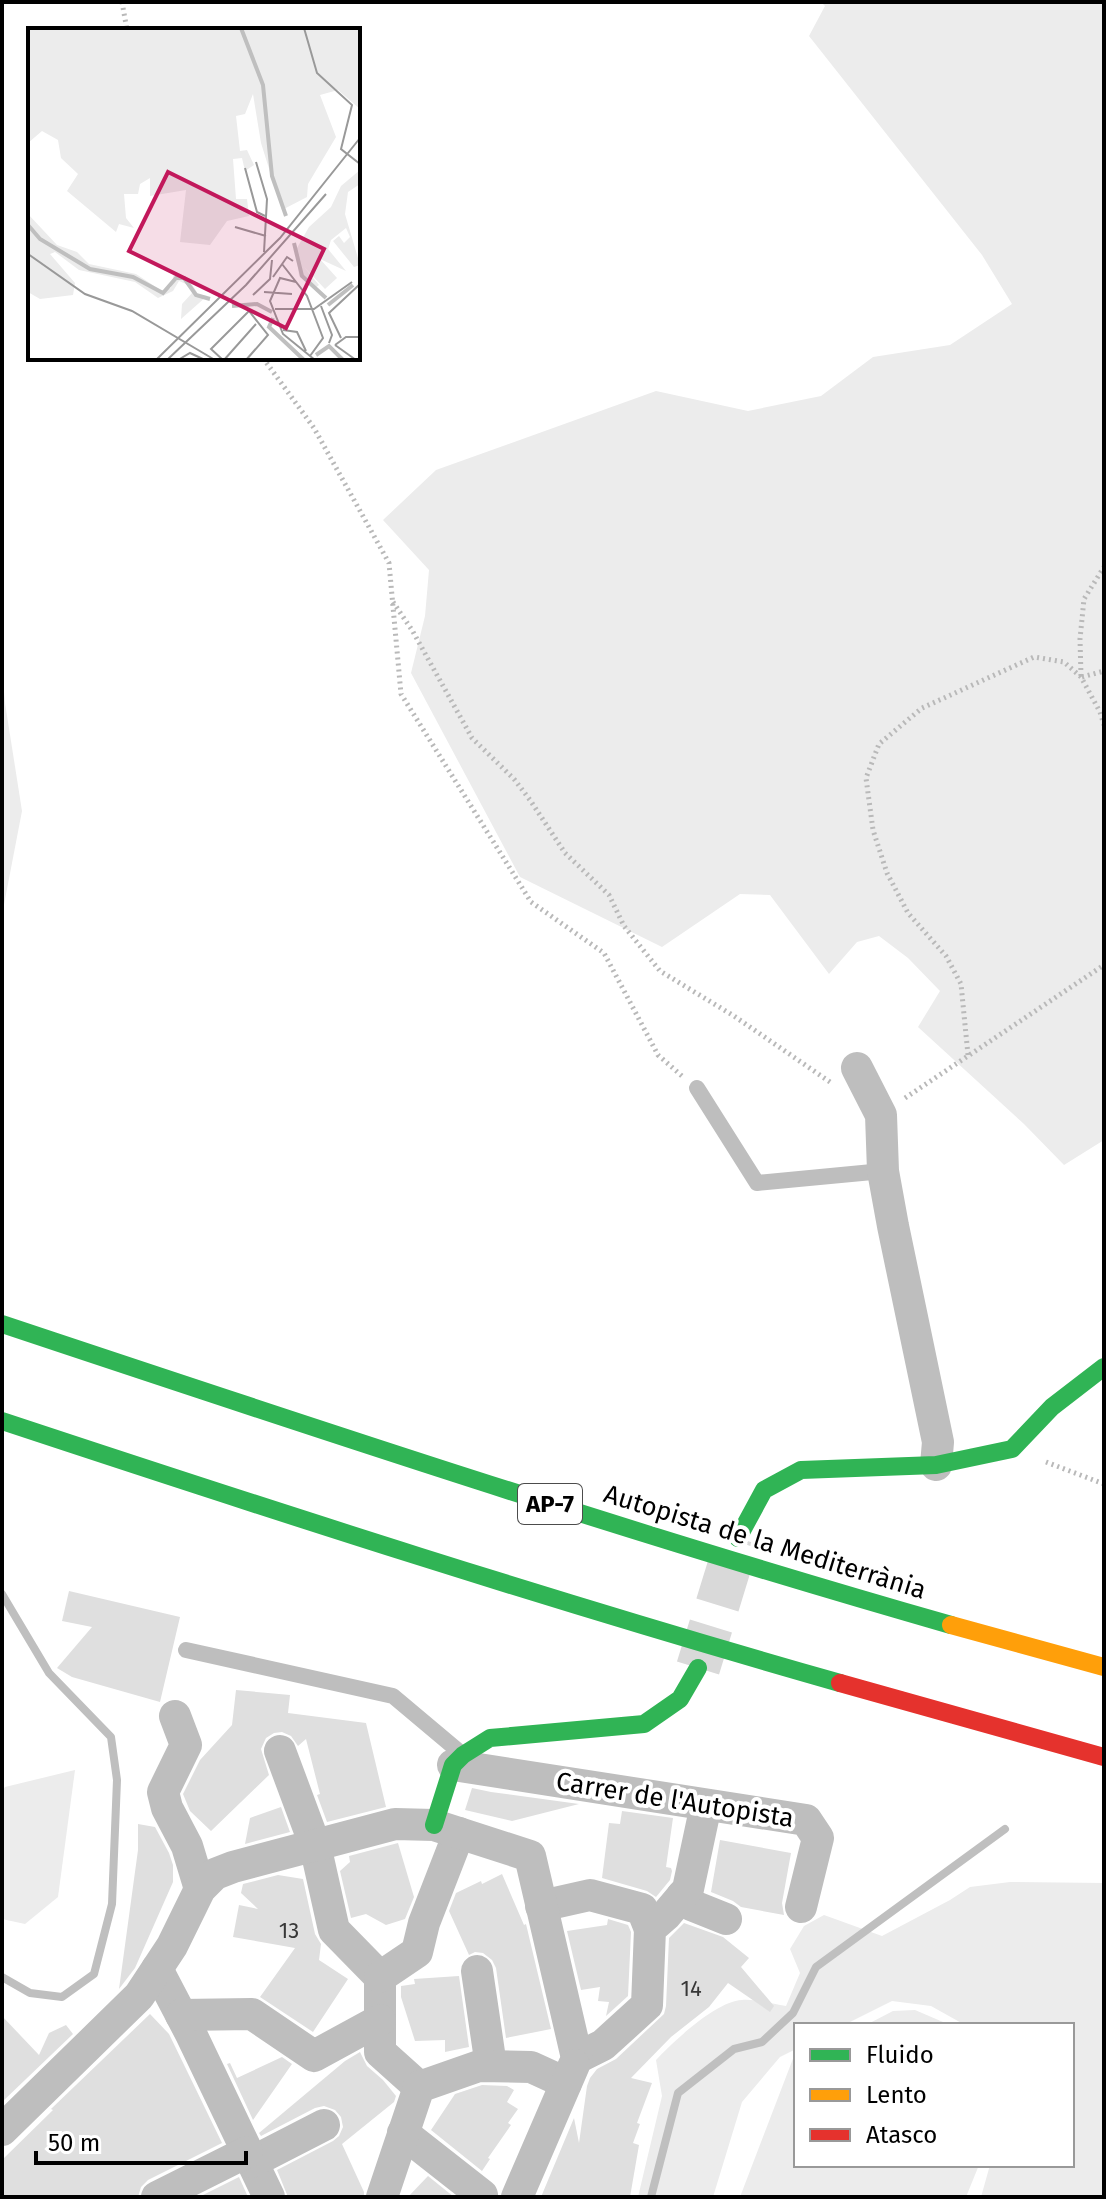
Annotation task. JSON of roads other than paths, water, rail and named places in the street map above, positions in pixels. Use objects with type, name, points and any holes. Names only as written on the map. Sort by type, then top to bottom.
[{"type":"main road","name":"Autopista de la Mediterrània","points":[[2,1324],[661,1539],[991,1637],[1104,1667]]},
{"type":"main road","points":[[738,1538],[764,1490],[801,1470],[936,1465],[1012,1449],[1052,1407],[1104,1367]]},
{"type":"main road","points":[[2,1421],[268,1509],[656,1631],[1104,1757]]},
{"type":"main road","points":[[446,1829],[458,1760],[490,1738],[644,1724],[680,1699],[698,1668]]},
{"type":"street","points":[[848,1077],[881,1115],[883,1171],[938,1442],[936,1465]]},
{"type":"street","points":[[175,1716],[186,1745],[163,1792],[167,1808],[187,1846],[200,1889]]},
{"type":"street","points":[[280,1751],[315,1845],[334,1930],[380,1977],[380,2052],[419,2087]]},
{"type":"street","name":"Carrer de l'Autopista","points":[[458,1760],[806,1820],[818,1838],[801,1907]]},
{"type":"street","points":[[650,1929],[688,1889],[706,1805]]},
{"type":"street","points":[[2,2130],[139,1996],[172,1946],[200,1889],[215,1874],[395,1824],[446,1829],[530,1856],[572,2071]]},
{"type":"street","points":[[380,1977],[417,1952],[446,1829]]},
{"type":"street","points":[[517,2197],[572,2071],[647,2005],[650,1929],[642,1909],[590,1895],[541,1906]]},
{"type":"street","points":[[682,1896],[691,1905],[726,1919]]},
{"type":"street","points":[[157,1969],[269,2197]]},
{"type":"street","points":[[477,1971],[491,2066]]},
{"type":"street","points":[[181,2015],[252,2014],[314,2056],[380,2020]]},
{"type":"street","points":[[419,2087],[479,2066],[572,2071]]},
{"type":"street","points":[[382,2197],[419,2087]]},
{"type":"street","points":[[157,2197],[324,2125]]},
{"type":"street","points":[[403,2133],[482,2195]]},
{"type":"lane","points":[[697,1088],[757,1183],[883,1171]]},
{"type":"lane","points":[[186,1650],[393,1696],[458,1760]]},
{"type":"waterway","points":[[2,1594],[49,1673],[111,1737],[117,1780],[112,1904],[94,1974],[62,1997],[30,1993],[2,1977]]},
{"type":"waterway","points":[[651,2197],[678,2093],[734,2049],[762,2042],[793,2013],[816,1967],[1005,1829]]},
{"type":"tunnel","points":[[698,1668],[738,1538]]}]
